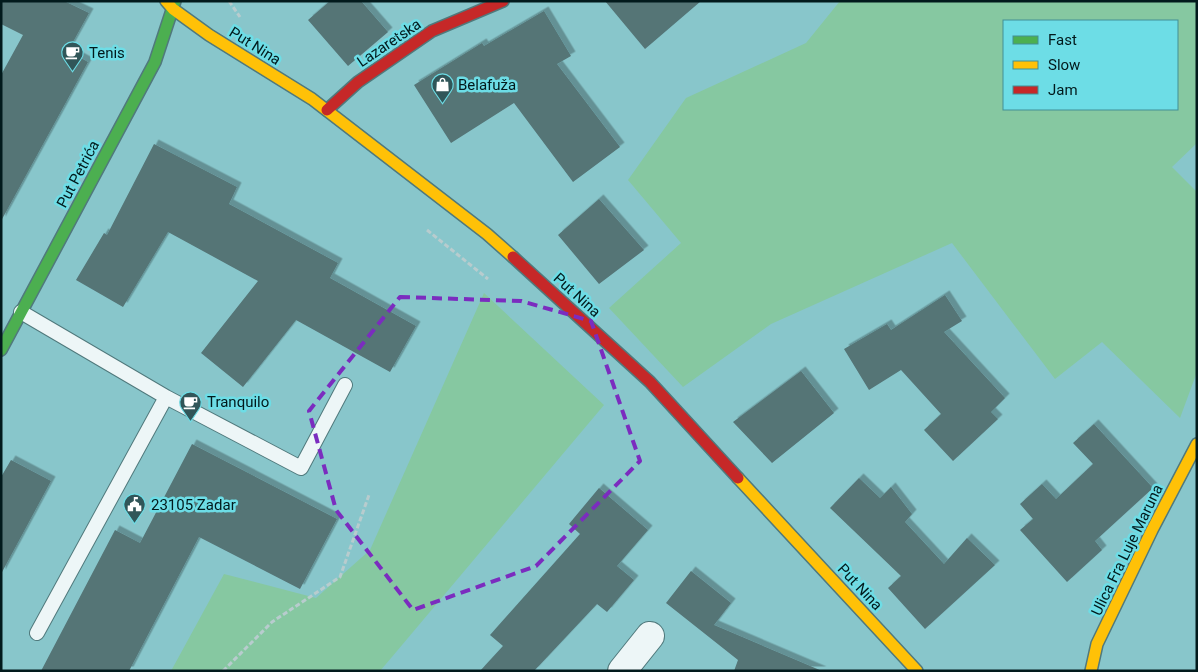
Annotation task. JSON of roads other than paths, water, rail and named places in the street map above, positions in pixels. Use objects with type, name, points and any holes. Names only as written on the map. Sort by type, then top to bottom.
[{"type":"main road","name":"Lazaretska","points":[[327,110],[358,82],[432,32],[503,1]]},
{"type":"main road","name":"Put Nina","points":[[172,4],[209,35],[312,99],[487,234],[650,382],[916,671]]},
{"type":"main road","name":"Put Petrića","points":[[1,350],[155,62],[172,4]]},
{"type":"main road","name":"Ulica Fra Luje Maruna","points":[[1091,671],[1097,644],[1152,530],[1197,444]]},
{"type":"street","points":[[622,671],[650,636]]},
{"type":"lane","points":[[21,312],[166,396],[302,468],[345,384]]},
{"type":"lane","points":[[37,633],[166,396]]},
{"type":"place","name":"Tenis","points":[[73,72]]},
{"type":"place","name":"Belafuža","points":[[442,104]]},
{"type":"place","name":"Tranquilo","points":[[191,421]]},
{"type":"place","name":"23105 Zadar","points":[[135,524]]}]
